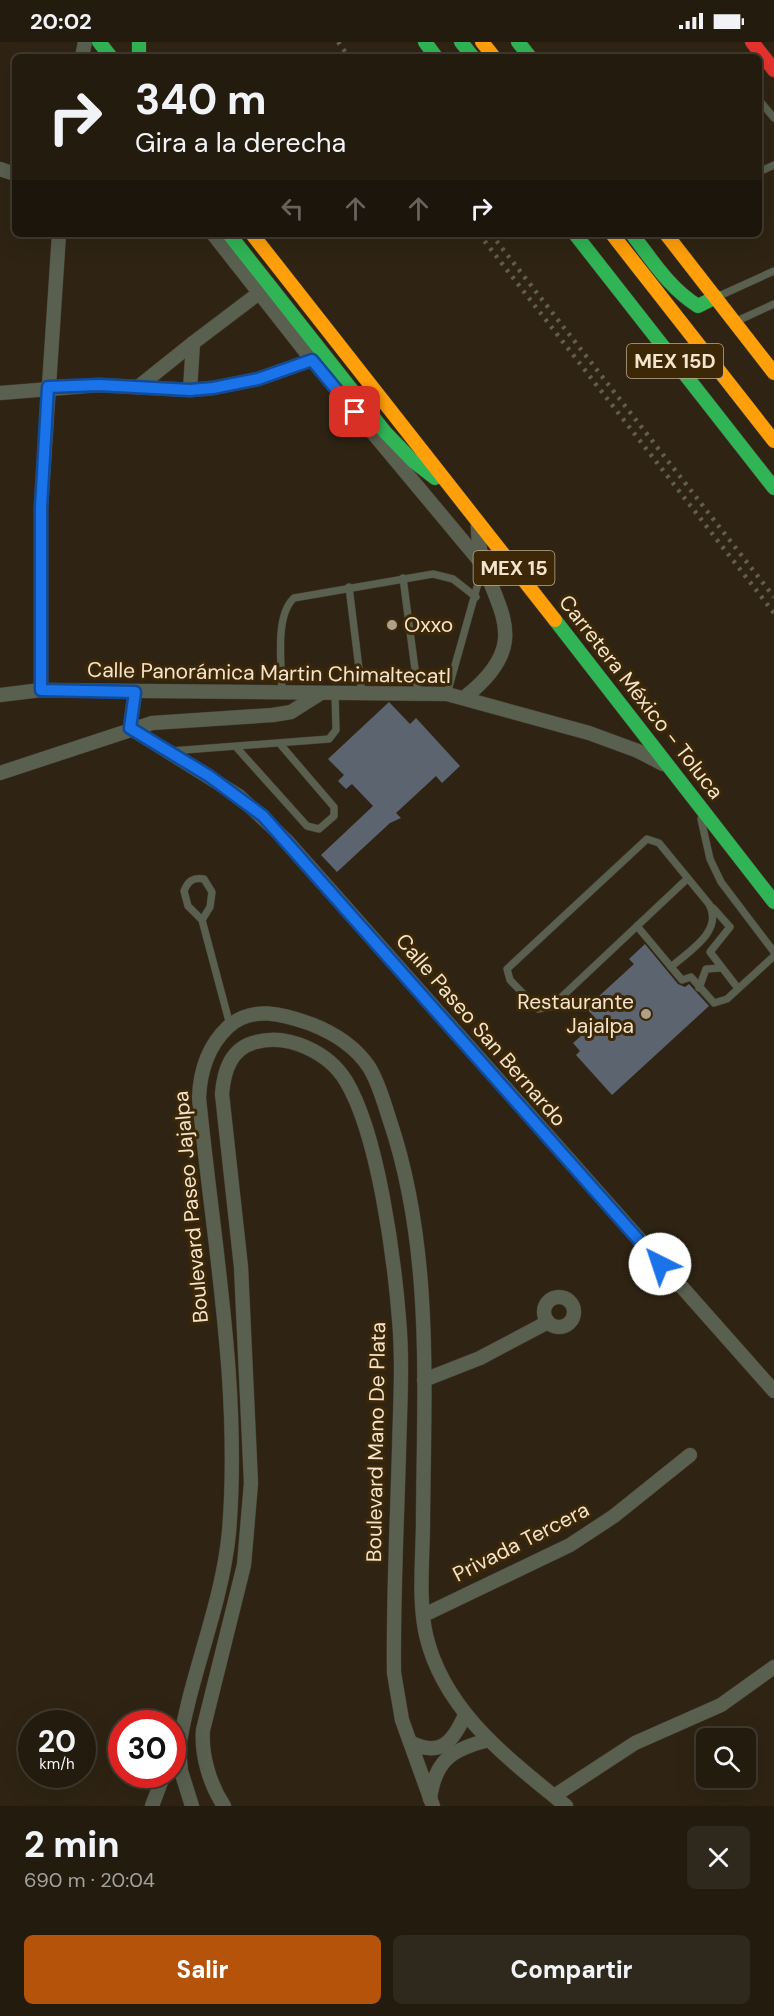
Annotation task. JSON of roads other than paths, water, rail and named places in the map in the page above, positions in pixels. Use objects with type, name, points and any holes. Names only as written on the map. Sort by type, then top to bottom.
[{"type":"main road","points":[[99,42],[109,54]]},
{"type":"main road","points":[[461,42],[471,54]]},
{"type":"main road","points":[[482,42],[492,54]]},
{"type":"main road","points":[[518,42],[528,54]]},
{"type":"main road","points":[[752,42],[761,54]]},
{"type":"main road","points":[[762,55],[774,70]]},
{"type":"main road","points":[[232,237],[385,432],[432,477]]},
{"type":"main road","name":"Carretera México - Toluca","points":[[254,237],[774,902]]},
{"type":"main road","name":"MEX 15D","points":[[577,237],[774,488]]},
{"type":"main road","name":"MEX 15D","points":[[614,237],[774,441]]},
{"type":"main road","points":[[634,237],[672,284],[689,301],[698,306],[716,297]]},
{"type":"main road","points":[[670,237],[774,373]]},
{"type":"main road","points":[[392,457],[409,469],[450,486]]},
{"type":"street","points":[[41,690],[41,507],[59,237]]},
{"type":"street","points":[[215,237],[312,360],[483,565]]},
{"type":"street","points":[[138,387],[259,292]]},
{"type":"street","points":[[190,390],[193,343]]},
{"type":"street","points":[[0,393],[48,387],[138,387],[190,390],[258,379],[312,360]]},
{"type":"street","points":[[465,697],[492,672],[504,645],[505,622],[502,609],[483,565],[478,544],[478,522]]},
{"type":"street","name":"Calle Panorámica Martin Chimaltecatl","points":[[0,694],[41,690],[447,693],[614,742],[669,768]]},
{"type":"street","points":[[130,728],[135,692]]},
{"type":"street","points":[[0,772],[70,751],[130,728],[152,723],[291,712],[328,693]]},
{"type":"street","name":"Calle Paseo San Bernardo","points":[[130,728],[239,796],[286,840],[774,1391]]},
{"type":"street","points":[[230,1025],[243,1017],[275,1013],[328,1030],[343,1040],[369,1068],[397,1143],[413,1218],[420,1272],[424,1380],[424,1614],[433,1656],[446,1685],[465,1715],[489,1740],[566,1806]]},
{"type":"street","name":"Boulevard Paseo Jajalpa","points":[[186,1712],[218,1593],[229,1532],[229,1414],[217,1268],[201,1119],[200,1081],[211,1049],[230,1025]]},
{"type":"street","name":"Boulevard Mano De Plata","points":[[225,1806],[212,1778],[202,1744],[203,1730],[237,1599],[250,1508],[241,1267],[222,1094],[224,1075],[230,1061],[238,1051],[250,1043],[265,1040],[281,1041],[316,1052],[332,1063],[345,1079],[354,1096],[372,1150],[384,1212],[399,1320],[401,1398],[394,1673],[402,1720],[427,1804]]},
{"type":"street","points":[[372,1150],[397,1143]]},
{"type":"street","points":[[217,1268],[241,1267]]},
{"type":"street","points":[[424,1380],[480,1358],[548,1322]]},
{"type":"street","name":"Privada Tercera","points":[[424,1614],[570,1545],[614,1516],[690,1455]]},
{"type":"street","points":[[554,1796],[634,1743],[721,1705],[774,1667]]},
{"type":"street","points":[[410,1742],[421,1748],[432,1749],[442,1746],[452,1740],[465,1715]]},
{"type":"street","points":[[427,1804],[432,1784],[444,1759],[470,1744],[489,1740]]},
{"type":"street","points":[[186,1750],[202,1744]]},
{"type":"street","points":[[152,1806],[159,1788]]},
{"type":"street","name":"Boulevard Paseo Jajalpa","points":[[186,1788],[192,1806]]},
{"type":"lane","points":[[762,104],[774,118]]},
{"type":"lane","points":[[716,297],[774,271]]},
{"type":"lane","points":[[734,322],[774,304]]},
{"type":"lane","points":[[447,693],[476,597],[483,565]]},
{"type":"lane","points":[[282,693],[282,618],[287,604],[305,594],[403,578],[443,576],[453,579],[476,597]]},
{"type":"lane","points":[[403,578],[418,692]]},
{"type":"lane","points":[[349,587],[362,693]]},
{"type":"lane","points":[[168,752],[322,741],[333,735],[336,729],[328,693]]},
{"type":"lane","points":[[237,748],[307,826],[311,829],[319,828],[334,816],[334,807],[280,744]]},
{"type":"lane","points":[[637,926],[682,980],[691,977],[714,1003],[723,1001],[774,954],[718,877],[707,847],[698,804]]},
{"type":"lane","points":[[687,879],[551,1007],[538,1009],[507,975],[509,965],[648,839],[659,843],[687,879],[730,927],[710,952],[736,987]]},
{"type":"lane","points":[[202,920],[210,907],[212,892],[204,879],[196,878],[188,882],[183,891],[188,906],[202,920],[230,1025]]},
{"type":"lane","points":[[671,966],[710,931],[714,916],[709,904]]},
{"type":"lane","points":[[699,988],[706,969],[721,968]]},
{"type":"railway","points":[[338,42],[347,54]]},
{"type":"railway","points":[[481,237],[774,613]]},
{"type":"railway","points":[[493,237],[774,597]]},
{"type":"place","name":"Oxxo","points":[[392,625]]},
{"type":"place","name":"Restaurante Jajalpa","points":[[646,1014]]}]
